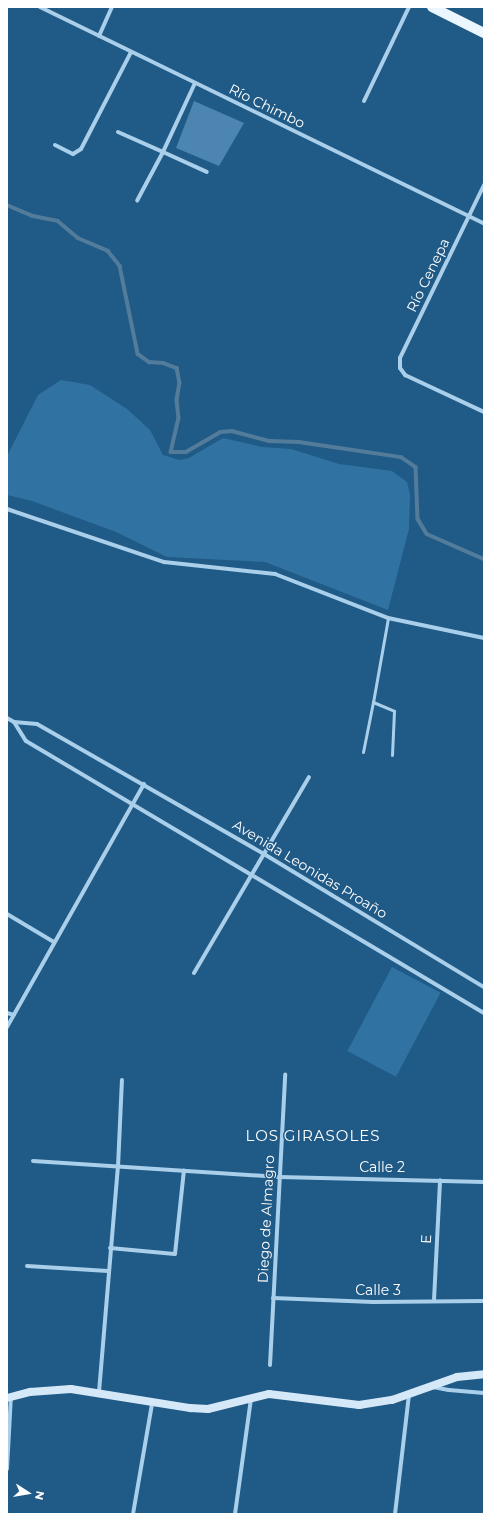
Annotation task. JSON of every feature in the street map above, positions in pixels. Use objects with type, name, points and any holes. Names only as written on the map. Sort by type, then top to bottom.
[{"type":"main road","points":[[432,7],[484,33]]},
{"type":"main road","points":[[9,1397],[49,1390],[99,1392],[152,1404],[208,1409],[269,1394],[359,1405],[376,1404],[409,1395],[457,1377],[484,1374]]},
{"type":"street","name":"Río Chimbo","points":[[40,7],[484,224]]},
{"type":"street","points":[[99,36],[112,7]]},
{"type":"street","points":[[364,101],[409,7]]},
{"type":"street","points":[[55,145],[73,154],[81,150],[131,52]]},
{"type":"street","points":[[137,201],[163,152],[195,83]]},
{"type":"street","points":[[118,132],[207,172]]},
{"type":"street","name":"Río Cenepa","points":[[484,185],[400,358],[400,368],[405,375],[484,412]]},
{"type":"street","points":[[7,509],[164,562],[275,574],[388,618],[430,629],[484,638]]},
{"type":"street","points":[[7,718],[14,722],[26,741],[132,806],[484,1013]]},
{"type":"street","name":"Avenida Leonidas Proaño","points":[[14,722],[37,724],[144,784],[264,854],[484,987]]},
{"type":"street","points":[[194,973],[309,777]]},
{"type":"street","points":[[7,1027],[144,784]]},
{"type":"street","points":[[7,914],[54,942]]},
{"type":"street","points":[[7,1013],[14,1015]]},
{"type":"street","name":"Diego de Almagro","points":[[270,1366],[285,1074]]},
{"type":"street","points":[[99,1392],[108,1271],[118,1167],[122,1080]]},
{"type":"street","name":"Calle 2","points":[[33,1160],[279,1177],[484,1182]]},
{"type":"street","points":[[110,1248],[175,1254],[184,1170]]},
{"type":"street","name":"E","points":[[434,1300],[440,1180]]},
{"type":"street","points":[[27,1266],[108,1271]]},
{"type":"street","name":"Calle 3","points":[[273,1298],[373,1302],[434,1300],[484,1302]]},
{"type":"street","points":[[433,1387],[449,1390],[484,1392]]},
{"type":"street","points":[[395,1514],[409,1395]]},
{"type":"street","points":[[7,1469],[9,1397]]},
{"type":"street","points":[[235,1514],[252,1397]]},
{"type":"street","points":[[133,1514],[152,1404]]},
{"type":"lane","points":[[363,752],[388,618]]},
{"type":"lane","points":[[373,702],[394,711],[392,755]]},
{"type":"shaded area","points":[[61,380],[90,385],[127,409],[150,430],[163,455],[179,460],[189,458],[223,438],[262,447],[291,449],[339,464],[392,471],[407,482],[410,495],[409,529],[388,610],[265,562],[167,557],[116,532],[32,501],[7,495],[7,456],[38,395]]},
{"type":"shaded area","points":[[392,967],[441,993],[396,1077],[347,1051]]},
{"type":"building","points":[[194,101],[244,123],[219,166],[176,148]]},
{"type":"waterway","points":[[7,205],[33,216],[58,221],[78,238],[108,251],[120,266],[138,354],[149,362],[163,363],[177,368],[180,383],[177,400],[179,418],[171,452],[186,452],[220,432],[232,431],[270,441],[299,442],[401,457],[416,467],[418,519],[427,534],[484,559]]},
{"type":"district","name":"LOS GIRASOLES","points":[[313,1136]]}]
